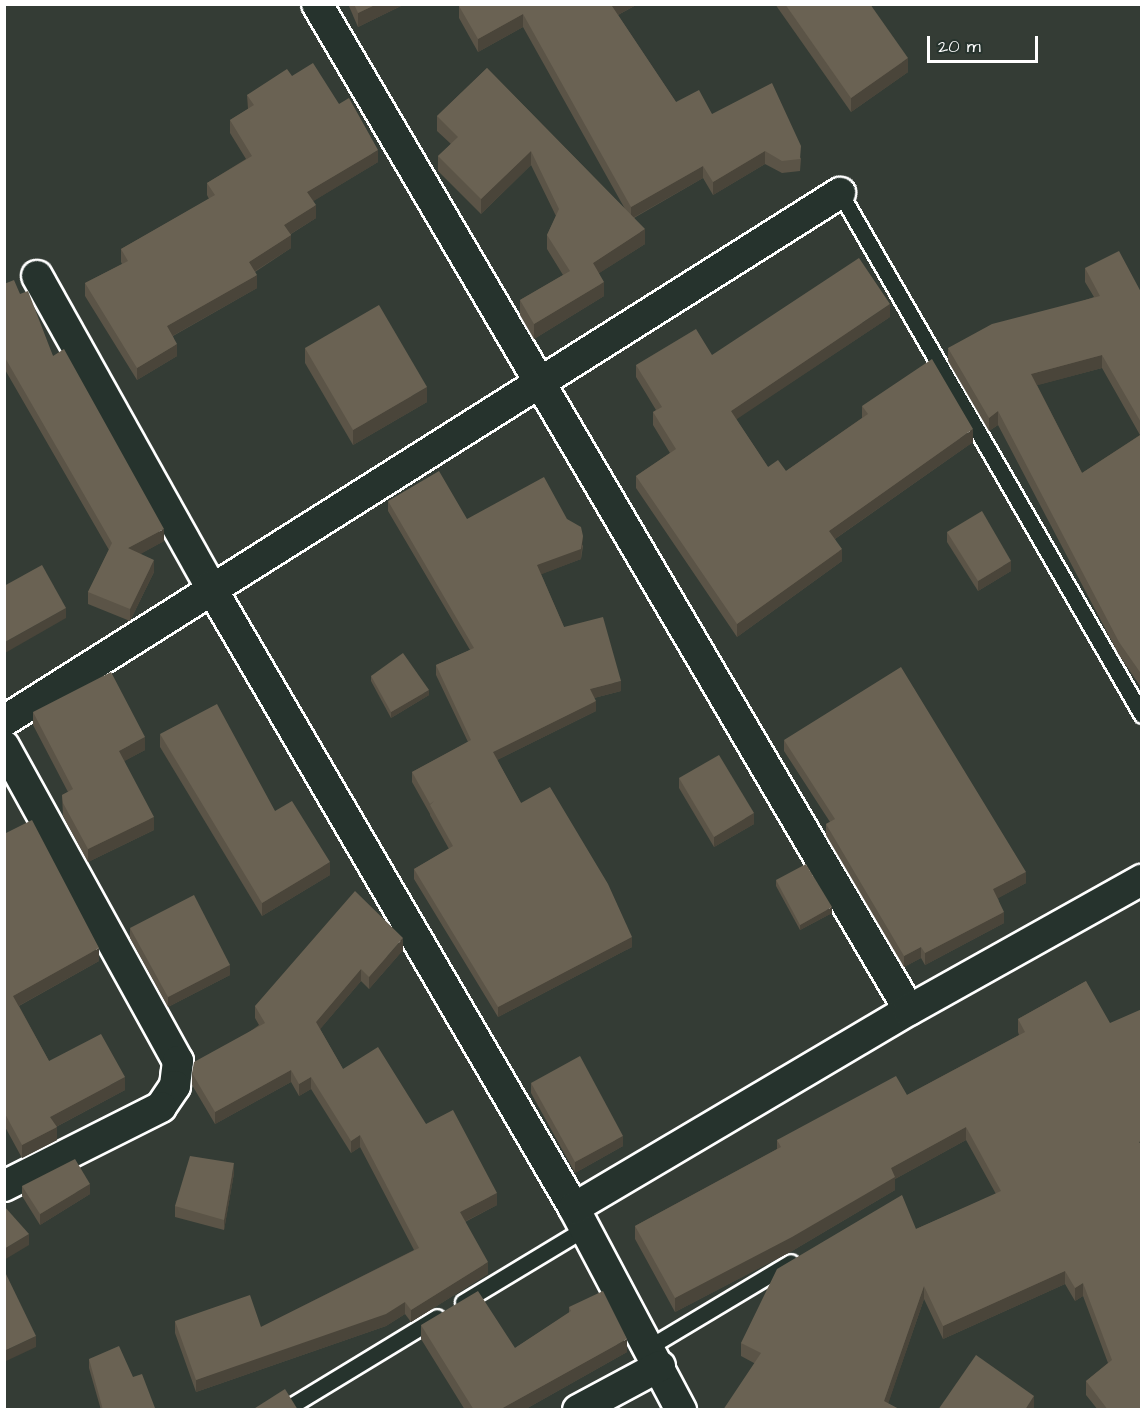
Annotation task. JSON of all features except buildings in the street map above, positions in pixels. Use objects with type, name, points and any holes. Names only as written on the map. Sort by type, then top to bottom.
[{"type":"street","points":[[317,4],[909,1010]]},
{"type":"street","points":[[4,720],[210,586],[840,193]]},
{"type":"street","points":[[37,276],[210,586],[579,1219],[655,1357],[681,1410]]},
{"type":"street","points":[[4,746],[178,1062],[175,1086],[161,1107],[4,1186]]},
{"type":"street","points":[[579,1219],[909,1010],[1142,880]]},
{"type":"street","points":[[578,1410],[655,1357]]},
{"type":"lane","points":[[840,193],[1142,715]]},
{"type":"lane","points":[[294,1404],[579,1219]]},
{"type":"lane","points":[[655,1357],[802,1256]]}]
